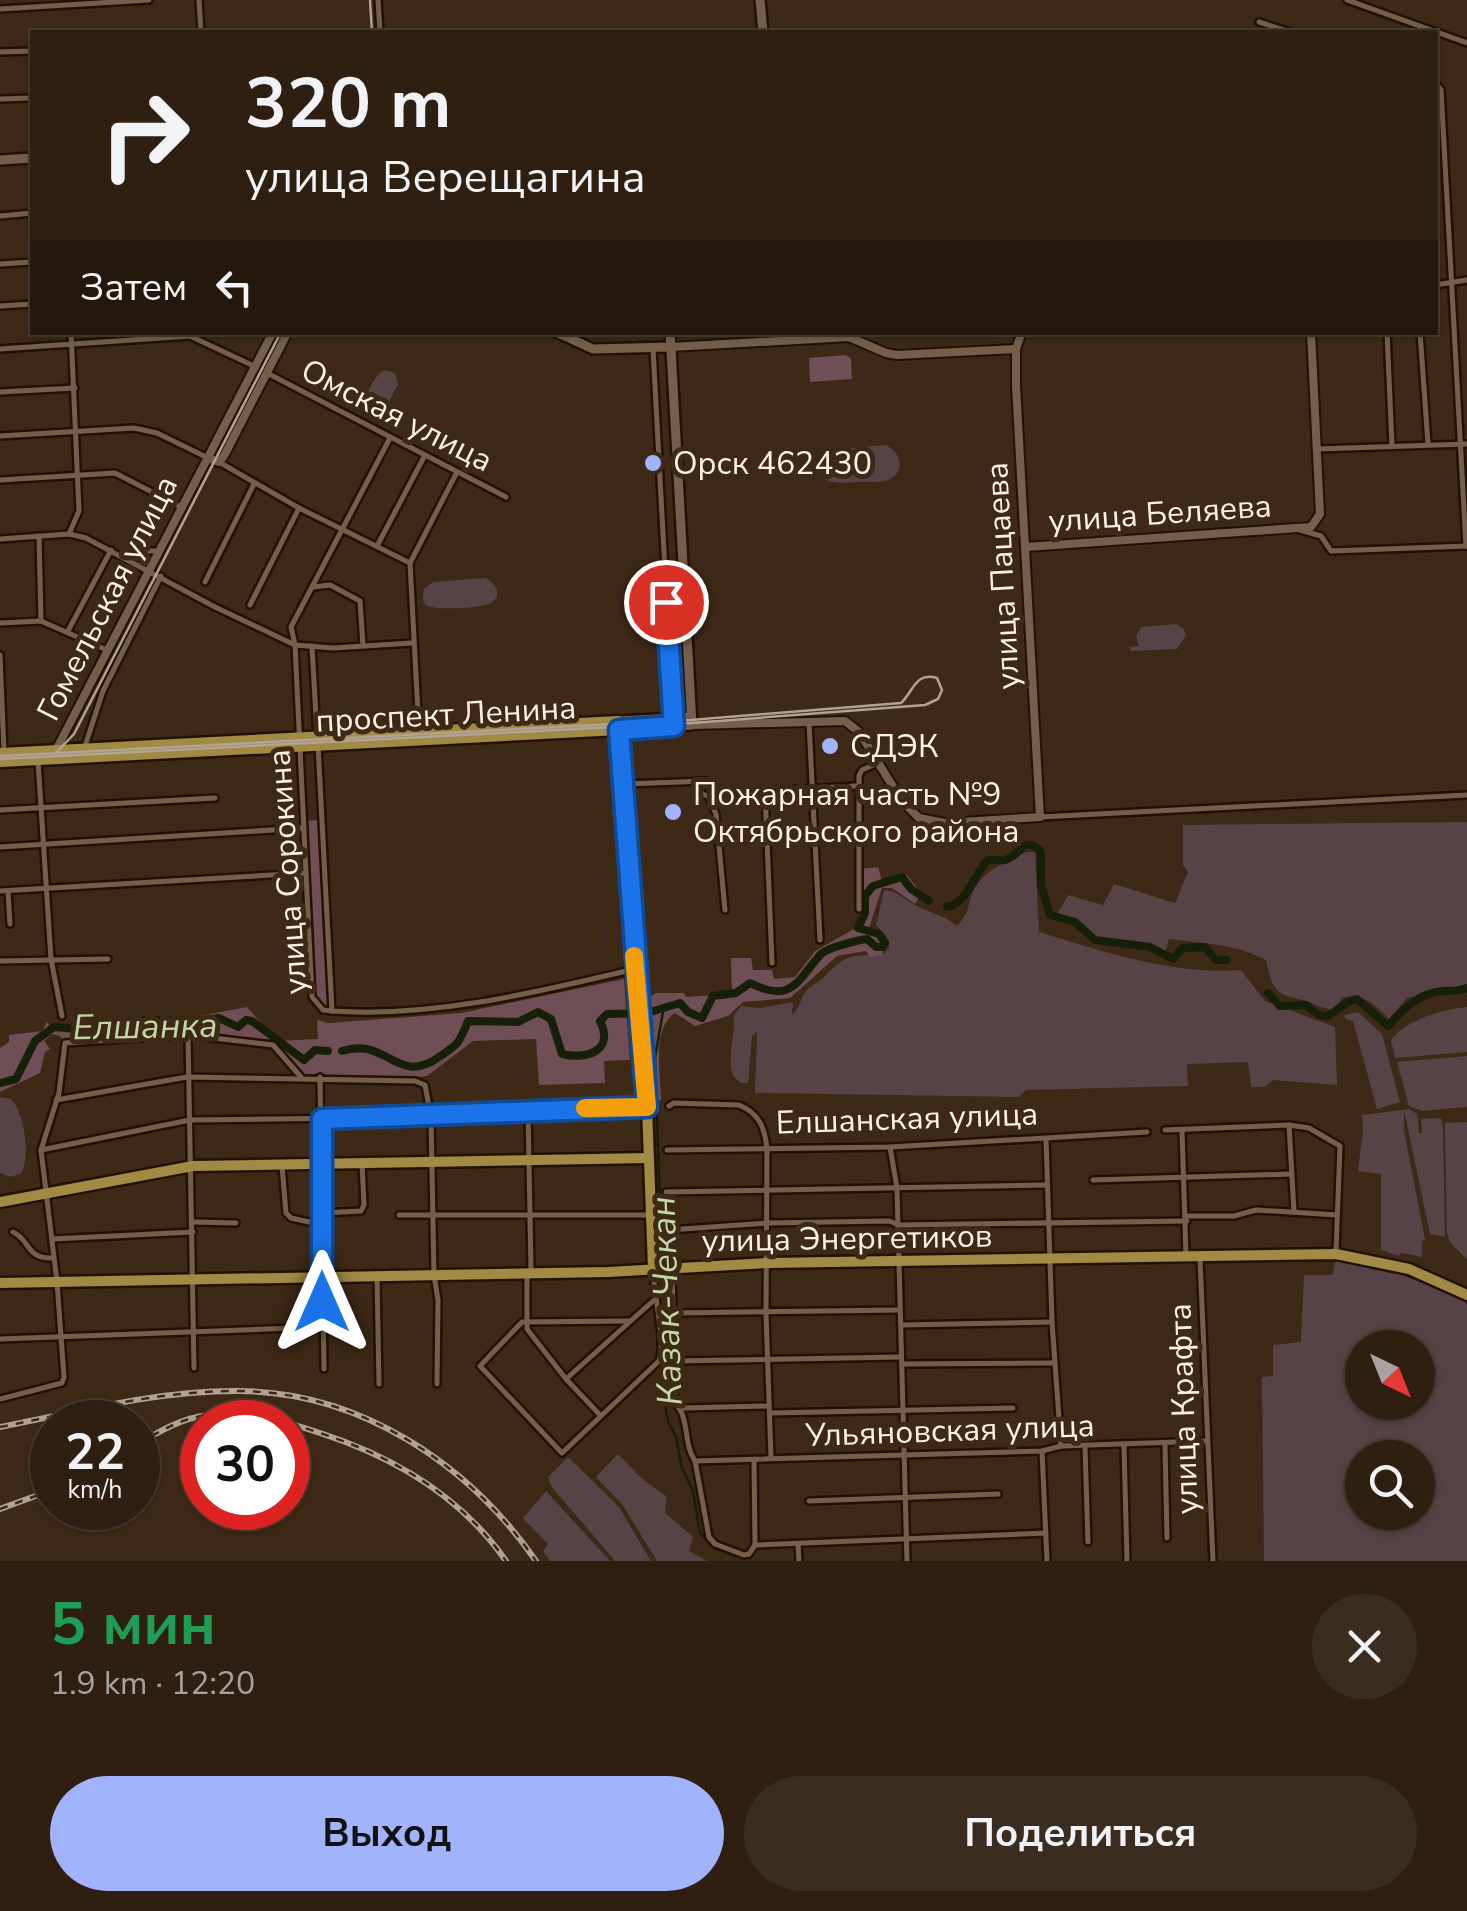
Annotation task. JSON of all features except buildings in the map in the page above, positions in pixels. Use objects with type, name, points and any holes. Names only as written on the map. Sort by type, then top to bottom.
[{"type":"main road","points":[[760,0],[762,30]]},
{"type":"main road","points":[[0,160],[30,158]]},
{"type":"main road","points":[[563,335],[593,348],[671,348]]},
{"type":"main road","points":[[670,335],[692,721]]},
{"type":"main road","name":"проспект Ленина","points":[[1,756],[318,742],[381,738],[419,730],[447,734],[692,721]]},
{"type":"main road","points":[[619,725],[647,1107],[651,1215],[662,1268]]},
{"type":"main road","name":"проспект Ленина","points":[[40,757],[56,750],[85,753]]},
{"type":"main road","points":[[0,1202],[193,1166],[649,1158]]},
{"type":"main road","name":"улица Энергетиков","points":[[0,1283],[1336,1254],[1409,1269],[1467,1295]]},
{"type":"street","points":[[0,8],[149,0]]},
{"type":"street","points":[[199,0],[201,30]]},
{"type":"street","points":[[378,0],[380,30]]},
{"type":"street","points":[[1347,0],[1431,30]]},
{"type":"street","points":[[1259,22],[1284,30]]},
{"type":"street","points":[[1438,33],[1467,43]]},
{"type":"street","points":[[0,52],[30,50]]},
{"type":"street","points":[[1296,530],[1321,536],[1331,552],[1466,546],[1464,444],[1438,93]]},
{"type":"street","points":[[0,99],[30,98]]},
{"type":"street","points":[[1438,139],[1443,141]]},
{"type":"street","points":[[0,216],[30,213]]},
{"type":"street","points":[[0,264],[30,262]]},
{"type":"street","points":[[1438,284],[1467,280]]},
{"type":"street","points":[[0,306],[30,304]]},
{"type":"street","points":[[69,534],[78,510],[71,335]]},
{"type":"street","name":"Омская улица","points":[[0,349],[178,335]]},
{"type":"street","name":"Омская улица","points":[[192,335],[256,366]]},
{"type":"street","name":"Гомельская улица","points":[[56,750],[272,335]]},
{"type":"street","name":"Гомельская улица","points":[[208,458],[219,462],[286,335]]},
{"type":"street","name":"улица Пацаева","points":[[1021,335],[1016,349],[1040,817]]},
{"type":"street","points":[[1296,530],[1311,528],[1320,514],[1310,335]]},
{"type":"street","points":[[1387,335],[1392,446]]},
{"type":"street","points":[[1420,335],[1428,445]]},
{"type":"street","points":[[671,348],[849,338],[897,354],[1016,349]]},
{"type":"street","points":[[652,349],[673,722]]},
{"type":"street","name":"Омская улица","points":[[267,373],[506,497]]},
{"type":"street","points":[[0,392],[74,388]]},
{"type":"street","points":[[0,436],[148,430],[208,458]]},
{"type":"street","name":"улица Сорокина","points":[[312,646],[318,742],[311,822],[306,874],[312,998],[323,1010],[332,1011],[328,956],[311,822],[300,743],[296,645],[291,627],[390,438]]},
{"type":"street","points":[[1317,449],[1464,444]]},
{"type":"street","points":[[377,546],[424,456]]},
{"type":"street","points":[[219,462],[299,508],[410,563]]},
{"type":"street","points":[[419,730],[410,563],[456,472]]},
{"type":"street","points":[[0,480],[115,473],[183,508]]},
{"type":"street","points":[[205,582],[254,484]]},
{"type":"street","points":[[250,605],[299,508]]},
{"type":"street","name":"улица Беляева","points":[[1026,547],[1296,530]]},
{"type":"street","points":[[0,539],[69,534],[111,550],[190,594],[296,645],[412,643]]},
{"type":"street","points":[[39,536],[41,620]]},
{"type":"street","points":[[68,631],[111,550]]},
{"type":"street","points":[[127,558],[144,551],[160,551]]},
{"type":"street","name":"Гомельская улица","points":[[85,753],[85,739],[103,691],[160,576]]},
{"type":"street","points":[[311,587],[330,585],[360,601],[363,646]]},
{"type":"street","points":[[0,624],[41,620],[109,651]]},
{"type":"street","points":[[0,655],[1,756]]},
{"type":"street","points":[[809,720],[820,940]]},
{"type":"street","points":[[692,721],[839,720],[852,725],[907,808],[928,822],[1467,796]]},
{"type":"street","name":"Гомельская улица","points":[[40,757],[50,958],[62,1016]]},
{"type":"street","points":[[859,909],[858,786],[862,770],[878,762]]},
{"type":"street","points":[[623,784],[706,781],[723,793],[858,786]]},
{"type":"street","points":[[698,782],[716,814],[726,910]]},
{"type":"street","points":[[708,796],[715,789]]},
{"type":"street","points":[[765,791],[772,963]]},
{"type":"street","points":[[0,810],[215,798]]},
{"type":"street","points":[[0,847],[311,822]]},
{"type":"street","points":[[0,891],[306,874]]},
{"type":"street","points":[[8,891],[10,924]]},
{"type":"street","points":[[311,952],[328,956]]},
{"type":"street","points":[[0,961],[108,960]]},
{"type":"street","points":[[332,1011],[420,1008],[531,994],[636,969]]},
{"type":"street","points":[[188,1035],[194,1368]]},
{"type":"street","points":[[0,1399],[62,1384],[57,1282],[41,1150],[64,1068],[65,1043],[188,1035],[273,1046],[302,1077]]},
{"type":"street","points":[[56,1100],[187,1076],[320,1077],[415,1081],[425,1085],[430,1117],[438,1300],[437,1384]]},
{"type":"street","points":[[320,1077],[324,1369]]},
{"type":"street","points":[[670,1106],[674,1102],[748,1109],[762,1123],[767,1149],[766,1314],[771,1458]]},
{"type":"street","points":[[41,1150],[190,1120],[430,1117],[647,1107]]},
{"type":"street","points":[[528,1110],[531,1215],[526,1329],[600,1415]]},
{"type":"street","points":[[1290,1125],[1294,1212]]},
{"type":"street","points":[[1165,1130],[1290,1125],[1309,1128],[1340,1146],[1336,1254]]},
{"type":"street","name":"улица Крафта","points":[[1182,1131],[1186,1256]]},
{"type":"street","name":"Елшанская улица","points":[[667,1150],[890,1147],[1147,1132]]},
{"type":"street","points":[[1046,1139],[1061,1446]]},
{"type":"street","points":[[890,1147],[898,1188],[908,1561]]},
{"type":"street","points":[[323,1213],[361,1211],[362,1163]]},
{"type":"street","points":[[282,1165],[286,1213],[291,1218],[322,1224]]},
{"type":"street","points":[[1093,1180],[1292,1174]]},
{"type":"street","points":[[666,1192],[1046,1185]]},
{"type":"street","points":[[669,1230],[768,1222],[890,1220],[898,1226],[1048,1224],[1234,1216],[1256,1210],[1337,1215]]},
{"type":"street","points":[[399,1215],[651,1215]]},
{"type":"street","points":[[193,1222],[236,1223]]},
{"type":"street","points":[[14,1232],[21,1236],[28,1250],[42,1258],[53,1258]]},
{"type":"street","points":[[52,1240],[193,1232]]},
{"type":"street","name":"улица Крафта","points":[[1200,1256],[1213,1561]]},
{"type":"street","points":[[630,1321],[528,1320],[480,1366],[562,1453],[659,1361],[663,1351],[654,1300],[662,1268]]},
{"type":"street","points":[[662,1268],[674,1313],[675,1403],[681,1408],[690,1454],[696,1461],[710,1540],[744,1555],[755,1545],[754,1459]]},
{"type":"street","points":[[378,1276],[379,1384]]},
{"type":"street","points":[[566,1380],[654,1300]]},
{"type":"street","points":[[674,1313],[901,1310]]},
{"type":"street","points":[[901,1324],[1052,1322]]},
{"type":"street","points":[[0,1338],[323,1327]]},
{"type":"street","points":[[673,1361],[1054,1363]]},
{"type":"street","points":[[681,1408],[1013,1408]]},
{"type":"street","name":"Ульяновская улица","points":[[696,1461],[1042,1451],[1061,1446],[1206,1441]]},
{"type":"street","points":[[1164,1444],[1167,1538]]},
{"type":"street","points":[[1124,1446],[1127,1561]]},
{"type":"street","points":[[1085,1447],[1088,1542]]},
{"type":"street","points":[[1042,1451],[1047,1561]]},
{"type":"street","points":[[809,1501],[998,1494]]},
{"type":"street","points":[[755,1545],[1046,1533]]},
{"type":"street","points":[[798,1544],[799,1561]]},
{"type":"shaded area","points":[[809,358],[851,358],[852,379],[810,382]]},
{"type":"shaded area","points":[[384,370],[395,373],[398,384],[383,414],[372,418],[364,412],[365,401],[372,383]]},
{"type":"shaded area","points":[[886,445],[900,464],[897,474],[889,480],[836,483],[821,475],[819,459],[828,450]]},
{"type":"shaded area","points":[[485,578],[497,589],[491,603],[447,608],[430,607],[423,601],[424,589],[433,582]]},
{"type":"shaded area","points":[[1176,624],[1186,635],[1177,649],[1130,651],[1130,647],[1139,646],[1136,636],[1141,627]]},
{"type":"shaded area","points":[[321,820],[332,1011],[323,1010],[312,997],[304,821]]},
{"type":"shaded area","points":[[1467,822],[1467,985],[1407,998],[1389,1019],[1374,1005],[1356,997],[1342,998],[1335,1009],[1330,1009],[1286,995],[1273,984],[1266,960],[1243,951],[1169,939],[1165,953],[1091,937],[1085,926],[1058,913],[1068,895],[1103,905],[1114,884],[1175,903],[1188,872],[1183,865],[1183,825]]},
{"type":"shaded area","points":[[1027,852],[1035,852],[1039,932],[1164,965],[1241,970],[1265,1001],[1335,1027],[1337,1085],[1273,1080],[1264,1087],[1251,1087],[1248,1062],[1187,1064],[1188,1086],[1026,1090],[1019,1097],[755,1093],[757,1031],[752,1036],[748,1083],[733,1076],[734,1015],[741,1006],[760,1008],[793,1002],[792,1015],[808,989],[844,960],[885,953],[889,947],[887,937],[876,925],[884,890],[957,926],[980,881],[993,869]]},
{"type":"shaded area","points":[[878,867],[882,881],[907,875],[921,893],[915,904],[892,888],[882,888],[869,928],[883,936],[886,946],[881,955],[870,957],[866,951],[837,956],[790,998],[743,1002],[728,1016],[695,1026],[675,1013],[663,1029],[660,1041],[661,1100],[655,1102],[646,1000],[656,993],[684,993],[686,997],[732,994],[731,958],[751,958],[753,970],[772,970],[774,979],[795,977],[815,951],[854,929],[859,920],[861,869]]},
{"type":"shaded area","points":[[624,979],[630,1060],[604,1061],[605,1083],[539,1085],[536,1039],[473,1041],[427,1076],[414,1077],[302,1074],[272,1042],[182,1033],[183,1019],[247,1007],[277,1041],[318,1039],[317,1020],[329,1023],[461,1013]]},
{"type":"shaded area","points":[[1467,1007],[1467,1052],[1395,1058],[1391,1040],[1406,1026],[1436,1013]]},
{"type":"shaded area","points":[[1358,1012],[1382,1034],[1400,1102],[1377,1109],[1353,1021],[1344,1015]]},
{"type":"shaded area","points":[[169,1017],[181,1020],[180,1033],[134,1029],[113,1037],[63,1041],[52,1034],[44,1041],[50,1049],[45,1052],[40,1073],[0,1092],[0,1048],[9,1042],[9,1035],[42,1031],[47,1022],[52,1029],[59,1025],[142,1022]]},
{"type":"shaded area","points":[[1467,1056],[1467,1107],[1422,1111],[1409,1106],[1397,1062]]},
{"type":"shaded area","points":[[0,1097],[11,1099],[16,1105],[25,1135],[24,1166],[21,1173],[11,1177],[0,1173]]},
{"type":"shaded area","points":[[1409,1109],[1417,1114],[1419,1133],[1421,1119],[1441,1118],[1443,1128],[1445,1237],[1430,1234],[1404,1110],[1404,1130],[1425,1240],[1422,1257],[1381,1250],[1381,1174],[1358,1171],[1362,1115]]},
{"type":"shaded area","points":[[1467,1122],[1467,1260],[1447,1233],[1445,1123]]},
{"type":"shaded area","points":[[1335,1259],[1381,1267],[1464,1299],[1467,1561],[1264,1561],[1262,1377],[1273,1376],[1273,1345],[1301,1342],[1304,1275],[1333,1275]]},
{"type":"shaded area","points":[[618,1454],[666,1496],[665,1513],[693,1537],[689,1551],[707,1561],[657,1561],[622,1504],[596,1477]]},
{"type":"shaded area","points":[[568,1457],[619,1507],[651,1561],[615,1561],[551,1486],[548,1477]]},
{"type":"shaded area","points":[[546,1491],[610,1561],[550,1561],[543,1551],[548,1544],[523,1518]]},
{"type":"waterway","name":"Елшанка","points":[[947,907],[960,900],[988,860],[1005,860],[1030,845],[1041,852],[1041,885],[1050,915],[1075,922],[1095,940],[1150,947],[1173,959],[1182,948],[1205,947],[1216,960],[1227,960]]},
{"type":"waterway","name":"Казак-Чекан","points":[[342,1051],[370,1050],[412,1067],[425,1065],[455,1045],[468,1021],[518,1022],[538,1012],[551,1019],[562,1054],[589,1054],[604,1040],[600,1021],[607,1014],[647,1013],[680,1003],[702,1018],[713,996],[736,993],[750,983],[775,991],[792,987],[829,949],[867,939],[882,947],[885,943],[879,934],[858,928],[865,913],[865,896],[873,886],[902,877],[929,901]]},
{"type":"waterway","name":"Елшанка","points":[[1268,993],[1280,1006],[1306,1005],[1322,1016],[1357,999],[1388,1026],[1411,1003],[1426,995],[1467,988]]},
{"type":"waterway","name":"Казак-Чекан","points":[[662,1264],[655,1058],[664,1006]]},
{"type":"waterway","name":"Елшанка","points":[[0,1083],[16,1079],[35,1041],[54,1027],[111,1032],[143,1020],[219,1018],[238,1027],[246,1020],[304,1060],[315,1050],[328,1051]]},
{"type":"waterway","name":"Казак-Чекан","points":[[662,1272],[666,1295],[662,1310],[666,1350],[662,1387],[668,1421],[693,1491],[700,1533],[714,1548],[736,1554]]},
{"type":"tram line","points":[[370,0],[372,30]]},
{"type":"tram line","points":[[54,755],[74,734],[279,335]]},
{"type":"tram line","points":[[0,756],[691,720],[901,703],[924,677],[937,678],[942,690],[938,699],[925,705],[692,723],[0,759]]},
{"type":"railway","points":[[0,1427],[116,1403],[205,1392],[280,1394],[324,1403],[406,1439],[443,1464],[478,1493],[536,1561]]},
{"type":"railway","points":[[160,1432],[208,1415],[251,1415],[347,1443],[400,1467],[447,1498],[506,1561]]},
{"type":"railway","points":[[0,1509],[30,1498]]},
{"type":"slow traffic","points":[[585,1108],[647,1107],[634,956]]},
{"type":"place","name":"Орск 462430","points":[[653,463]]},
{"type":"place","name":"СДЭК","points":[[830,746]]},
{"type":"place","name":"Пожарная часть №9 Октябрьского района","points":[[673,812]]},
{"type":"route","points":[[322,1302],[322,1119],[647,1107],[619,730],[674,726],[666,602]]}]
